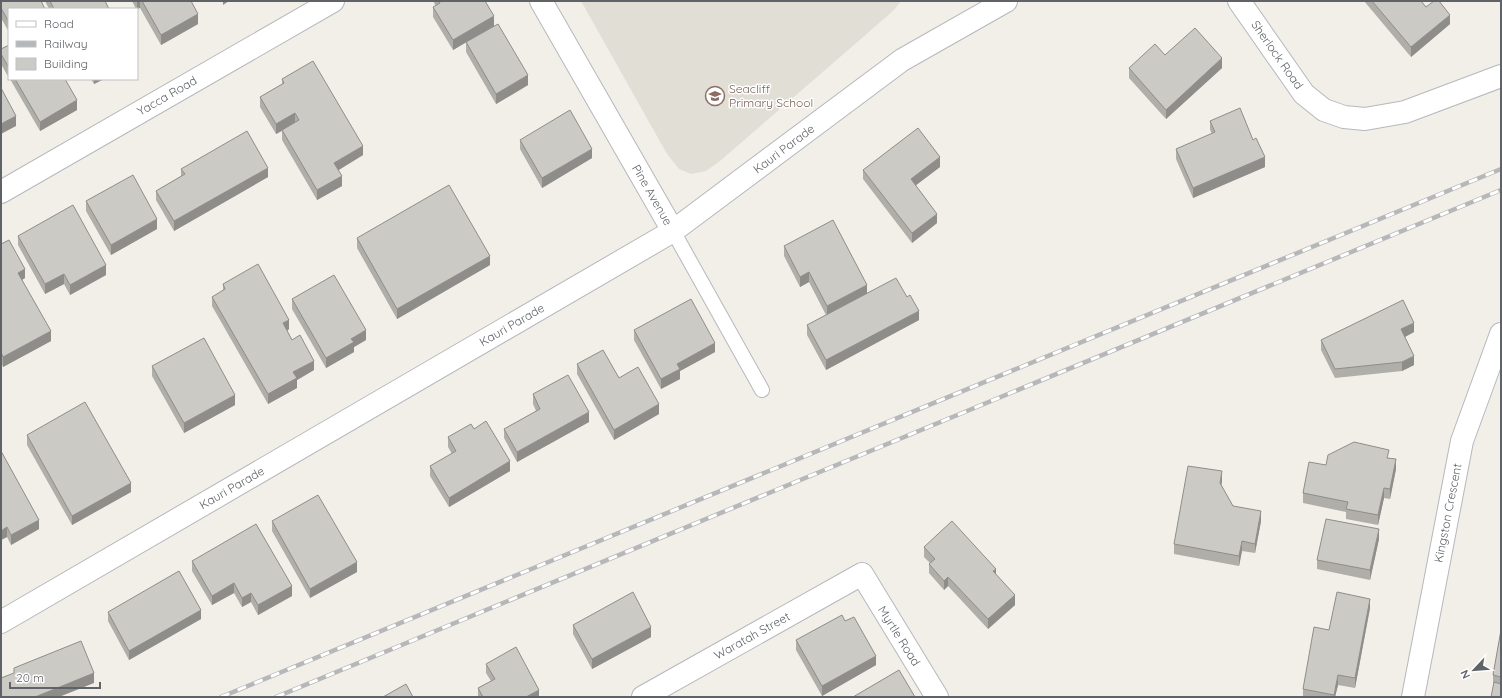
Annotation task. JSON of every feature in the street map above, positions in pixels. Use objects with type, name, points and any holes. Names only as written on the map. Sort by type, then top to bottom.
[{"type":"street","name":"Yacca Road","points":[[1,192],[333,1]]},
{"type":"street","name":"Pine Avenue","points":[[541,1],[673,231]]},
{"type":"street","name":"Kauri Parade","points":[[1,622],[673,231],[902,60],[1006,1]]},
{"type":"street","name":"Sherlock Road","points":[[1238,1],[1304,94],[1324,110],[1344,117],[1365,119],[1405,112],[1501,76]]},
{"type":"street","name":"Kingston Crescent","points":[[1413,697],[1462,441],[1501,334]]},
{"type":"street","name":"Waratah Street","points":[[643,697],[862,574]]},
{"type":"street","name":"Myrtle Road","points":[[862,574],[937,697]]},
{"type":"lane","name":"Pine Avenue","points":[[673,231],[762,390]]},
{"type":"shaded area","name":"Seacliff Primary School","points":[[581,1],[901,1],[894,10],[720,161],[706,171],[691,174],[679,169],[667,154]]},
{"type":"building","points":[[1,1],[41,1],[44,8],[8,8],[8,20],[1,8]]},
{"type":"building","points":[[50,1],[105,1],[108,8],[54,8]]},
{"type":"building","points":[[142,1],[191,1],[198,14],[161,35]]},
{"type":"building","points":[[439,1],[485,1],[494,16],[453,40],[433,7],[440,3]]},
{"type":"building","points":[[1372,1],[1421,1],[1426,7],[1434,1],[1439,1],[1450,15],[1411,47]]},
{"type":"building","points":[[498,24],[528,75],[496,94],[466,42]]},
{"type":"building","points":[[1195,28],[1222,58],[1166,110],[1129,68],[1155,44],[1165,55]]},
{"type":"building","points":[[8,46],[8,66],[1,54],[1,49]]},
{"type":"building","points":[[313,61],[363,146],[334,163],[342,176],[317,190],[282,130],[299,120],[295,113],[276,124],[260,97],[284,83],[282,79]]},
{"type":"building","points":[[16,80],[66,80],[77,100],[40,122]]},
{"type":"building","points":[[1,88],[16,116],[1,124]]},
{"type":"building","points":[[1240,108],[1253,140],[1256,138],[1265,157],[1193,188],[1176,149],[1215,132],[1210,121]]},
{"type":"building","points":[[570,110],[592,149],[542,178],[520,140]]},
{"type":"building","points":[[918,128],[940,157],[911,179],[937,214],[912,233],[863,170]]},
{"type":"building","points":[[247,131],[268,168],[174,221],[156,191],[185,174],[181,169]]},
{"type":"building","points":[[133,175],[157,219],[111,245],[86,201]]},
{"type":"building","points":[[449,185],[490,256],[397,309],[357,238]]},
{"type":"building","points":[[73,205],[106,265],[70,285],[64,274],[45,284],[18,236]]},
{"type":"building","points":[[833,220],[867,285],[827,306],[809,272],[800,277],[784,246]]},
{"type":"building","points":[[9,240],[25,269],[18,273],[51,331],[3,357],[1,352],[1,244]]},
{"type":"building","points":[[258,264],[289,320],[283,323],[292,340],[300,335],[314,361],[293,372],[297,378],[268,394],[212,297],[225,289],[223,284]]},
{"type":"building","points":[[334,275],[366,330],[351,339],[354,342],[326,358],[292,299]]},
{"type":"building","points":[[896,278],[907,297],[910,295],[919,311],[826,360],[807,325]]},
{"type":"building","points":[[691,299],[715,343],[677,364],[680,369],[661,379],[634,330]]},
{"type":"building","points":[[1403,300],[1414,323],[1401,329],[1414,356],[1402,362],[1335,369],[1321,340]]},
{"type":"building","points":[[204,338],[235,395],[184,423],[152,366]]},
{"type":"building","points":[[603,350],[619,378],[638,367],[659,404],[614,430],[577,364]]},
{"type":"building","points":[[568,375],[589,412],[517,452],[504,429],[540,409],[533,394]]},
{"type":"building","points":[[85,402],[131,483],[72,516],[27,435]]},
{"type":"building","points":[[486,421],[510,461],[449,498],[430,466],[456,451],[448,437],[471,424],[474,429]]},
{"type":"building","points":[[1354,442],[1389,450],[1387,458],[1396,459],[1390,489],[1384,488],[1378,515],[1346,509],[1348,502],[1303,493],[1309,462],[1326,465],[1328,455]]},
{"type":"building","points":[[1,451],[39,520],[11,535],[7,527],[1,531]]},
{"type":"building","points":[[1188,466],[1222,471],[1220,483],[1233,506],[1261,511],[1255,544],[1242,541],[1239,556],[1174,544]]},
{"type":"building","points":[[318,495],[357,562],[310,589],[272,521]]},
{"type":"building","points":[[1326,519],[1379,529],[1370,570],[1317,560]]},
{"type":"building","points":[[952,521],[996,569],[993,571],[1015,595],[988,619],[948,577],[944,581],[929,564],[935,559],[924,547]]},
{"type":"building","points":[[256,524],[292,586],[258,605],[251,593],[242,598],[234,583],[212,596],[192,561]]},
{"type":"building","points":[[179,571],[201,610],[129,651],[108,612]]},
{"type":"building","points":[[633,592],[651,627],[592,659],[573,625]]},
{"type":"building","points":[[1337,592],[1370,599],[1355,678],[1338,675],[1334,695],[1303,689],[1314,627],[1329,630]]},
{"type":"building","points":[[842,615],[845,621],[854,617],[876,656],[822,686],[796,640]]},
{"type":"building","points":[[1501,630],[1501,677],[1493,675]]},
{"type":"building","points":[[81,641],[94,673],[35,697],[1,697],[1,678],[14,673],[14,668]]},
{"type":"building","points":[[516,647],[539,690],[526,697],[483,697],[478,688],[495,679],[486,664]]},
{"type":"building","points":[[899,670],[915,697],[853,697]]},
{"type":"building","points":[[1494,682],[1501,684],[1501,697],[1491,697]]},
{"type":"building","points":[[406,684],[413,697],[383,697]]},
{"type":"railway","points":[[221,697],[1501,169]]},
{"type":"railway","points":[[276,697],[1501,190]]},
{"type":"place","name":"Seacliff Primary School","points":[[715,96]]}]
